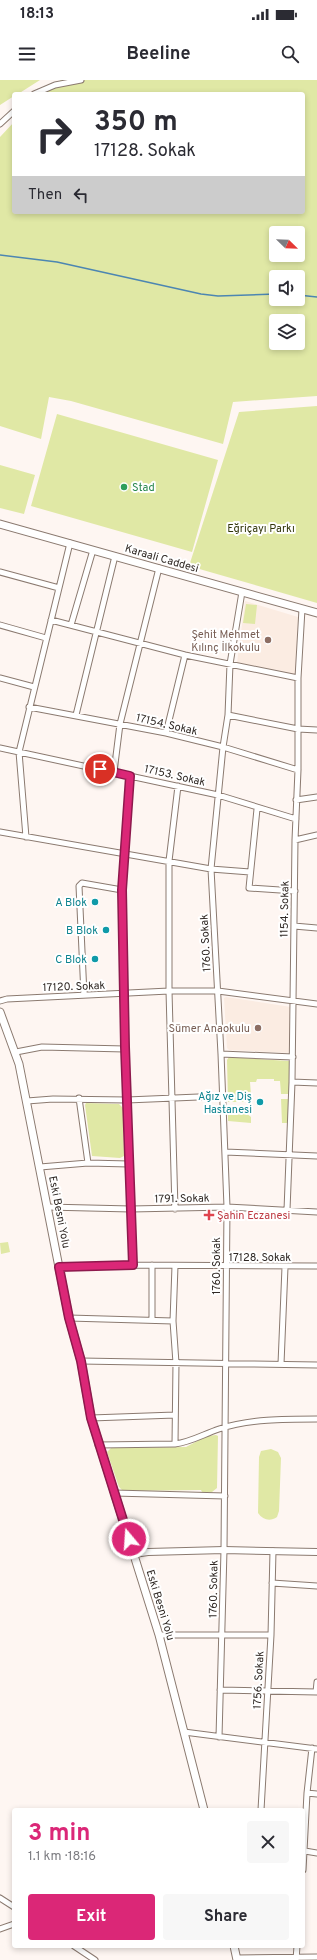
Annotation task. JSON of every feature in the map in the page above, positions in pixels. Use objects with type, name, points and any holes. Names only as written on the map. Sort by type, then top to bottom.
[{"type":"main road","name":"Karaali Caddesi","points":[[0,524],[317,612]]},
{"type":"main road","name":"Eski Besni Yolu","points":[[0,1012],[16,1052],[27,1101],[69,1318],[81,1361],[91,1418],[98,1446],[159,1635],[203,1808]]},
{"type":"main road","points":[[234,1948],[237,1959]]},
{"type":"street","points":[[39,92],[55,85],[81,80]]},
{"type":"street","points":[[0,124],[12,113]]},
{"type":"street","points":[[26,837],[19,752],[70,543]]},
{"type":"street","points":[[71,625],[93,550]]},
{"type":"street","points":[[76,715],[115,556]]},
{"type":"street","points":[[114,772],[120,724],[159,568]]},
{"type":"street","points":[[0,572],[59,588]]},
{"type":"street","name":"1760. Sokak","points":[[219,1737],[225,1496],[227,1207],[226,1152],[211,869],[223,747],[228,715],[230,664],[242,592]]},
{"type":"street","name":"1154. Sokak","points":[[287,1210],[293,1057],[295,840],[298,770],[298,678],[302,609]]},
{"type":"street","points":[[51,620],[185,655],[298,678]]},
{"type":"street","points":[[0,625],[46,638]]},
{"type":"street","points":[[166,733],[185,655]]},
{"type":"street","points":[[0,678],[34,687]]},
{"type":"street","name":"17154. Sokak","points":[[29,707],[166,733],[223,747],[298,770]]},
{"type":"street","points":[[228,715],[298,729],[317,730]]},
{"type":"street","name":"17153. Sokak","points":[[0,748],[218,795],[257,809],[296,819]]},
{"type":"street","points":[[130,776],[122,890],[125,1049],[133,1265]]},
{"type":"street","points":[[175,1209],[170,1098],[169,991],[170,861],[178,786]]},
{"type":"street","points":[[296,800],[317,797]]},
{"type":"street","points":[[257,809],[249,888],[295,891]]},
{"type":"street","points":[[0,832],[211,869],[250,872]]},
{"type":"street","points":[[295,840],[317,835]]},
{"type":"street","points":[[84,995],[79,886],[82,883],[122,890]]},
{"type":"street","points":[[294,926],[317,928]]},
{"type":"street","name":"17120. Sokak","points":[[0,1002],[7,999],[84,995],[169,991],[218,991],[317,1004]]},
{"type":"street","points":[[16,1052],[42,1047],[125,1049]]},
{"type":"street","points":[[221,1054],[293,1057]]},
{"type":"street","points":[[292,1082],[317,1083]]},
{"type":"street","points":[[27,1101],[79,1098],[127,1100],[222,1096]]},
{"type":"street","points":[[79,1098],[88,1163]]},
{"type":"street","points":[[226,1152],[317,1156]]},
{"type":"street","points":[[40,1167],[88,1163],[129,1164]]},
{"type":"street","name":"1791. Sokak","points":[[47,1207],[175,1209],[227,1207],[317,1212]]},
{"type":"street","name":"17128. Sokak","points":[[59,1267],[133,1265],[226,1267],[317,1266]]},
{"type":"street","points":[[152,1265],[152,1319]]},
{"type":"street","points":[[175,1266],[173,1321],[176,1363],[175,1444]]},
{"type":"street","points":[[282,1364],[285,1267]]},
{"type":"street","points":[[69,1318],[152,1319],[173,1321]]},
{"type":"street","points":[[81,1361],[317,1365]]},
{"type":"street","points":[[91,1418],[175,1415]]},
{"type":"street","points":[[98,1446],[185,1443],[226,1427],[271,1419],[317,1419]]},
{"type":"street","points":[[114,1494],[225,1496]]},
{"type":"street","points":[[134,1554],[148,1552],[224,1550],[317,1552]]},
{"type":"street","name":"1756. Sokak","points":[[261,1808],[271,1635],[274,1551]]},
{"type":"street","points":[[272,1583],[317,1586]]},
{"type":"street","points":[[159,1635],[271,1635]]},
{"type":"street","points":[[220,1690],[316,1692],[317,1682]]},
{"type":"street","points":[[184,1732],[314,1748],[307,1793],[305,1825]]},
{"type":"street","points":[[307,1793],[317,1794]]},
{"type":"street","points":[[305,1851],[317,1853]]},
{"type":"street","points":[[0,1898],[12,1906]]},
{"type":"street","points":[[0,1929],[12,1925]]},
{"type":"street","points":[[77,1948],[95,1960]]},
{"type":"street","points":[[296,1959],[297,1948]]},
{"type":"street","points":[[237,1959],[296,1959],[317,1957]]},
{"type":"shaded area","name":"Şehit Mehmet Kılınç İlkokulu","points":[[245,601],[298,617],[296,675],[237,663]]},
{"type":"shaded area","name":"Sümer Anaokulu","points":[[226,997],[291,1007],[290,1053],[229,1050],[227,1048],[224,998]]},
{"type":"green space","points":[[0,80],[40,80],[21,92],[12,92],[12,97],[0,105]]},
{"type":"green space","points":[[61,80],[317,80],[317,396],[233,402],[223,444],[71,401],[49,397],[41,439],[0,426],[0,137],[12,124],[12,214],[305,214],[305,92],[47,92]]},
{"type":"green space","name":"Eğriçayı Parkı","points":[[317,406],[317,603],[189,566],[239,412]]},
{"type":"green space","name":"Stad","points":[[57,414],[218,460],[192,552],[31,506]]},
{"type":"green space","points":[[0,465],[35,475],[24,514],[0,508]]},
{"type":"green space","points":[[246,604],[257,605],[255,624],[243,623]]},
{"type":"green space","points":[[229,1057],[289,1061],[289,1094],[281,1094],[280,1081],[274,1081],[274,1079],[257,1079],[256,1082],[250,1082],[251,1095],[243,1102],[228,1102],[227,1060]]},
{"type":"green space","points":[[281,1099],[289,1099],[288,1123],[282,1123]]},
{"type":"green space","points":[[86,1103],[119,1104],[123,1108],[124,1156],[120,1158],[92,1156],[85,1105]]},
{"type":"green space","points":[[228,1108],[243,1108],[251,1117],[251,1123],[228,1121]]},
{"type":"green space","points":[[8,1242],[10,1252],[1,1254],[0,1243]]},
{"type":"green space","points":[[207,1436],[218,1436],[217,1488],[212,1492],[202,1492],[201,1490],[123,1491],[119,1487],[107,1452],[111,1448],[186,1447]]},
{"type":"green space","points":[[271,1449],[278,1452],[281,1458],[279,1511],[277,1517],[269,1520],[264,1519],[258,1513],[259,1457],[261,1451]]},
{"type":"waterway","points":[[0,255],[57,262],[201,294],[218,296],[269,294]]},
{"type":"waterway","points":[[305,296],[317,297]]},
{"type":"place","name":"Stad","points":[[124,487]]},
{"type":"place","name":"Şehit Mehmet Kılınç İlkokulu","points":[[268,640]]},
{"type":"place","name":"A Blok","points":[[95,902]]},
{"type":"place","name":"B Blok","points":[[106,930]]},
{"type":"place","name":"C Blok","points":[[95,959]]},
{"type":"place","name":"Sümer Anaokulu","points":[[258,1028]]},
{"type":"place","name":"Ağız ve Diş Hastanesi","points":[[260,1102]]},
{"type":"place","name":"Şahin Eczanesi","points":[[209,1215]]},
{"type":"route","points":[[100,769],[130,776],[122,890],[125,970],[125,1047],[133,1265],[59,1267],[69,1318],[81,1361],[91,1418],[98,1446],[129,1539]]}]
